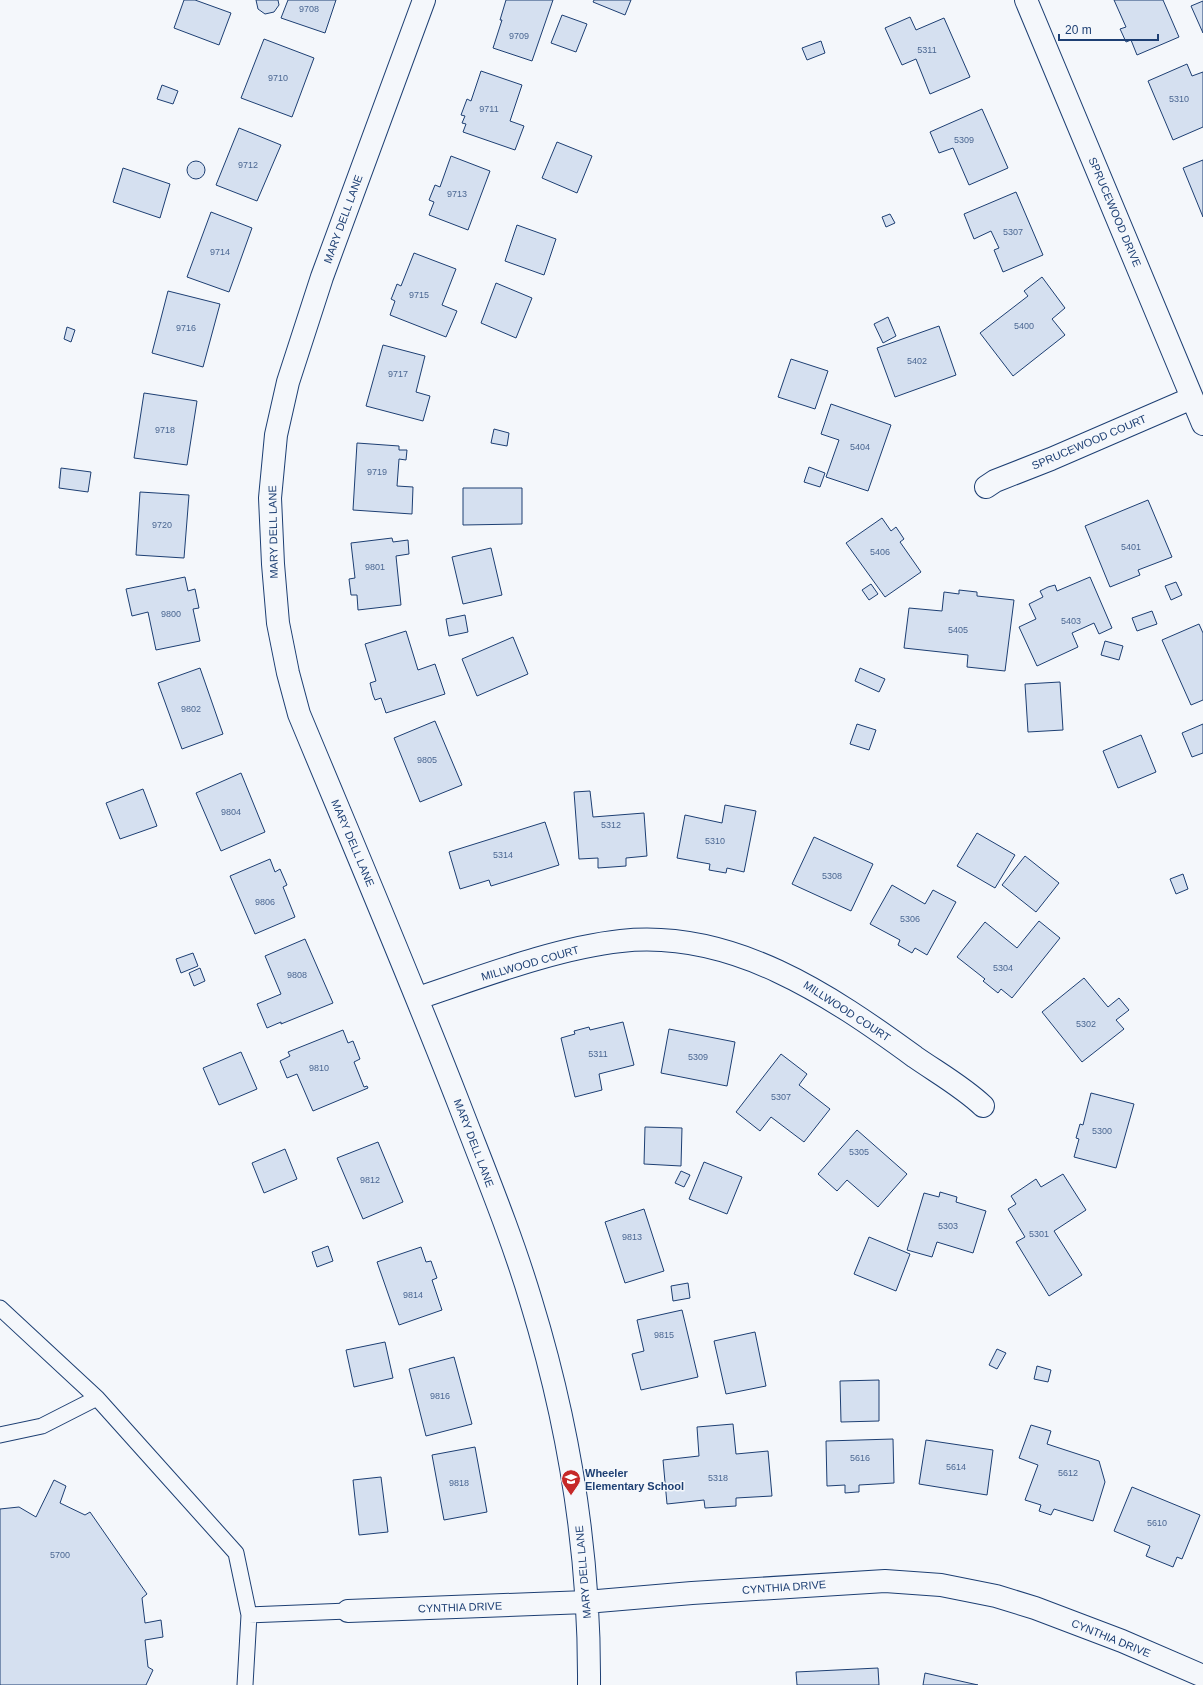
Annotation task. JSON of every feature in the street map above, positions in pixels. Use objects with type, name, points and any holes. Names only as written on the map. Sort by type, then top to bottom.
[{"type":"street","name":"MARY DELL LANE","points":[[424,0],[322,277],[288,382],[276,435],[270,498],[273,564],[278,623],[288,673],[299,714],[418,998],[505,1226],[531,1299],[556,1390],[582,1540],[589,1685]]},
{"type":"street","name":"SPRUCEWOOD DRIVE","points":[[1026,0],[1203,424]]},
{"type":"street","name":"SPRUCEWOOD COURT","points":[[986,487],[995,481],[1051,459],[1192,398]]},
{"type":"street","name":"MILLWOOD COURT","points":[[418,998],[516,966],[577,949],[621,941],[644,940],[676,942],[710,947],[750,959],[807,984],[870,1024],[949,1081],[966,1090],[982,1106]]},
{"type":"street","name":"CYNTHIA DRIVE","points":[[348,1611],[586,1602],[692,1593],[885,1581],[942,1585],[996,1596],[1035,1608],[1122,1641],[1203,1676]]},
{"type":"lane","points":[[0,1308],[97,1398],[236,1553],[249,1615],[245,1685]]},
{"type":"lane","points":[[0,1435],[42,1426],[97,1398]]},
{"type":"lane","points":[[249,1615],[348,1611]]},
{"type":"building","points":[[184,0],[195,0],[231,13],[219,45],[174,28]]},
{"type":"building","points":[[256,0],[278,0],[279,5],[274,12],[265,14],[258,9]]},
{"type":"building","points":[[288,0],[336,0],[325,33],[281,18]]},
{"type":"building","points":[[506,0],[553,0],[532,61],[493,48],[502,20],[500,20]]},
{"type":"building","points":[[594,0],[631,0],[625,15],[593,2]]},
{"type":"building","points":[[1114,0],[1163,0],[1179,37],[1137,55],[1131,40],[1126,42],[1120,29],[1126,27]]},
{"type":"building","points":[[1203,1],[1203,33],[1191,6]]},
{"type":"building","points":[[562,15],[587,24],[576,52],[551,43]]},
{"type":"building","points":[[910,17],[916,30],[944,18],[970,77],[930,94],[916,59],[902,65],[885,28]]},
{"type":"building","points":[[264,39],[314,58],[292,117],[241,98]]},
{"type":"building","points":[[821,41],[825,53],[807,60],[802,48]]},
{"type":"building","points":[[1187,64],[1192,76],[1203,72],[1203,127],[1173,140],[1148,81]]},
{"type":"building","points":[[481,71],[522,85],[510,121],[524,126],[515,150],[463,132],[466,124],[462,123],[465,116],[461,115],[467,99],[471,101]]},
{"type":"building","points":[[162,85],[178,91],[173,104],[157,99]]},
{"type":"building","points":[[982,109],[1008,168],[969,185],[953,148],[939,153],[930,132]]},
{"type":"building","points":[[239,128],[281,145],[257,201],[216,185]]},
{"type":"building","points":[[557,142],[592,156],[577,193],[542,178]]},
{"type":"building","points":[[451,156],[490,171],[468,230],[429,215],[434,202],[429,200],[435,185],[440,187]]},
{"type":"building","points":[[1203,160],[1203,217],[1183,168]]},
{"type":"building","points":[[196,161],[202,164],[205,170],[202,176],[196,179],[190,176],[187,170],[190,164]]},
{"type":"building","points":[[123,168],[170,184],[160,218],[113,202]]},
{"type":"building","points":[[1016,192],[1043,255],[1003,272],[994,250],[999,248],[991,231],[974,239],[964,214]]},
{"type":"building","points":[[211,212],[252,228],[229,292],[187,277]]},
{"type":"building","points":[[890,214],[895,223],[886,227],[882,217]]},
{"type":"building","points":[[517,225],[556,239],[544,275],[505,261]]},
{"type":"building","points":[[414,253],[456,269],[442,305],[457,311],[446,337],[390,315],[395,301],[391,299],[397,284],[401,286]]},
{"type":"building","points":[[1042,277],[1065,308],[1052,319],[1065,335],[1013,376],[980,333],[1028,296],[1024,291]]},
{"type":"building","points":[[496,283],[532,298],[516,338],[481,323]]},
{"type":"building","points":[[168,291],[220,304],[203,367],[152,353]]},
{"type":"building","points":[[888,317],[896,336],[883,343],[874,324]]},
{"type":"building","points":[[939,326],[956,375],[895,397],[877,348]]},
{"type":"building","points":[[67,327],[75,330],[71,342],[64,339]]},
{"type":"building","points":[[383,345],[425,356],[416,392],[430,396],[423,421],[366,406]]},
{"type":"building","points":[[791,359],[828,371],[815,409],[778,397]]},
{"type":"building","points":[[144,393],[197,401],[187,465],[134,458]]},
{"type":"building","points":[[831,404],[891,425],[868,491],[826,477],[839,440],[821,434]]},
{"type":"building","points":[[494,429],[509,433],[507,446],[491,443]]},
{"type":"building","points":[[357,443],[399,446],[399,450],[407,450],[406,460],[399,459],[397,486],[413,487],[412,514],[353,510]]},
{"type":"building","points":[[809,467],[825,473],[820,487],[804,482]]},
{"type":"building","points":[[61,468],[91,472],[88,492],[59,488]]},
{"type":"building","points":[[463,488],[522,488],[522,524],[463,525]]},
{"type":"building","points":[[140,492],[189,495],[184,558],[136,555]]},
{"type":"building","points":[[1148,500],[1172,557],[1138,570],[1140,575],[1110,587],[1085,526]]},
{"type":"building","points":[[882,518],[891,531],[896,527],[904,539],[900,542],[921,572],[885,597],[846,543]]},
{"type":"building","points":[[392,538],[393,542],[408,540],[409,554],[396,556],[401,605],[358,610],[357,595],[351,595],[349,579],[355,578],[351,543]]},
{"type":"building","points":[[491,548],[502,595],[463,604],[452,557]]},
{"type":"building","points":[[185,577],[188,591],[195,589],[199,608],[193,609],[200,641],[156,650],[148,612],[132,616],[126,589]]},
{"type":"building","points":[[1090,577],[1112,628],[1099,634],[1094,623],[1072,633],[1078,647],[1037,666],[1019,627],[1036,619],[1029,604],[1043,597],[1040,591],[1048,587],[1055,585],[1057,591]]},
{"type":"building","points":[[1176,582],[1182,595],[1171,600],[1165,586]]},
{"type":"building","points":[[871,584],[878,594],[869,600],[862,590]]},
{"type":"building","points":[[959,590],[977,592],[977,596],[1014,600],[1005,671],[967,667],[968,655],[904,648],[909,608],[942,611],[944,592],[959,594]]},
{"type":"building","points":[[1152,611],[1157,624],[1137,631],[1132,618]]},
{"type":"building","points":[[465,615],[468,632],[449,636],[446,619]]},
{"type":"building","points":[[1199,624],[1203,633],[1203,700],[1191,705],[1162,640]]},
{"type":"building","points":[[406,631],[418,670],[435,664],[445,694],[386,713],[381,698],[375,700],[373,695],[370,683],[376,681],[365,644]]},
{"type":"building","points":[[513,637],[528,674],[477,696],[462,659]]},
{"type":"building","points":[[1105,641],[1123,646],[1119,660],[1101,655]]},
{"type":"building","points":[[200,668],[223,734],[182,749],[158,683]]},
{"type":"building","points":[[860,668],[885,679],[879,692],[855,681]]},
{"type":"building","points":[[1060,682],[1063,730],[1028,732],[1025,684]]},
{"type":"building","points":[[435,721],[462,785],[420,802],[394,738]]},
{"type":"building","points":[[857,724],[876,730],[869,750],[850,744]]},
{"type":"building","points":[[1203,724],[1203,753],[1192,757],[1182,733]]},
{"type":"building","points":[[1141,735],[1156,772],[1118,788],[1103,751]]},
{"type":"building","points":[[241,773],[265,832],[221,851],[196,793]]},
{"type":"building","points":[[143,789],[157,826],[120,839],[106,803]]},
{"type":"building","points":[[590,791],[593,817],[644,813],[647,856],[626,858],[626,866],[598,868],[598,858],[579,859],[574,792]]},
{"type":"building","points":[[725,805],[756,811],[744,872],[727,868],[726,873],[709,870],[710,864],[677,858],[685,815],[722,823]]},
{"type":"building","points":[[545,822],[559,865],[491,886],[489,880],[460,889],[449,852]]},
{"type":"building","points":[[977,833],[1015,855],[995,888],[957,866]]},
{"type":"building","points":[[814,837],[873,864],[851,911],[792,884]]},
{"type":"building","points":[[1025,856],[1059,883],[1036,912],[1002,885]]},
{"type":"building","points":[[270,859],[275,872],[280,869],[287,885],[283,887],[295,917],[255,934],[230,876]]},
{"type":"building","points":[[1183,874],[1188,889],[1176,894],[1170,879]]},
{"type":"building","points":[[892,885],[925,904],[933,890],[956,902],[927,955],[915,948],[912,953],[898,945],[900,940],[870,924]]},
{"type":"building","points":[[1039,921],[1060,938],[1012,998],[1001,989],[998,993],[983,981],[985,979],[957,957],[985,922],[1017,948]]},
{"type":"building","points":[[305,939],[333,1003],[281,1024],[281,1022],[267,1028],[257,1004],[281,994],[265,956]]},
{"type":"building","points":[[193,953],[198,966],[181,973],[176,959]]},
{"type":"building","points":[[200,968],[205,981],[194,986],[189,973]]},
{"type":"building","points":[[1084,978],[1108,1007],[1119,998],[1129,1010],[1116,1020],[1124,1029],[1082,1062],[1042,1012]]},
{"type":"building","points":[[623,1022],[634,1065],[599,1074],[602,1090],[575,1097],[561,1038],[575,1034],[574,1031],[589,1027],[590,1030]]},
{"type":"building","points":[[669,1029],[735,1042],[727,1086],[661,1073]]},
{"type":"building","points":[[343,1030],[348,1043],[353,1041],[360,1059],[354,1062],[364,1087],[367,1086],[368,1088],[313,1111],[297,1074],[287,1078],[280,1061],[290,1056],[288,1052]]},
{"type":"building","points":[[241,1052],[257,1089],[219,1105],[203,1068]]},
{"type":"building","points":[[781,1054],[807,1074],[799,1085],[830,1109],[804,1142],[771,1117],[760,1131],[736,1112]]},
{"type":"building","points":[[1091,1093],[1134,1104],[1116,1168],[1074,1157],[1079,1139],[1076,1138],[1080,1124],[1083,1125]]},
{"type":"building","points":[[645,1127],[682,1128],[681,1166],[644,1164]]},
{"type":"building","points":[[857,1130],[907,1174],[878,1207],[847,1180],[837,1191],[818,1174]]},
{"type":"building","points":[[378,1142],[403,1202],[363,1219],[337,1158]]},
{"type":"building","points":[[285,1149],[297,1179],[264,1193],[252,1163]]},
{"type":"building","points":[[704,1162],[742,1177],[727,1214],[689,1199]]},
{"type":"building","points":[[681,1171],[690,1175],[684,1187],[675,1183]]},
{"type":"building","points":[[1063,1174],[1086,1210],[1054,1231],[1082,1275],[1049,1296],[1016,1242],[1025,1237],[1008,1209],[1016,1204],[1011,1196],[1036,1179],[1041,1187]]},
{"type":"building","points":[[940,1192],[957,1197],[956,1202],[986,1211],[973,1253],[937,1242],[932,1257],[907,1250],[924,1193],[939,1197]]},
{"type":"building","points":[[644,1209],[664,1271],[625,1283],[605,1222]]},
{"type":"building","points":[[869,1237],[910,1254],[896,1291],[854,1274]]},
{"type":"building","points":[[328,1246],[333,1261],[317,1267],[312,1252]]},
{"type":"building","points":[[421,1247],[426,1262],[431,1261],[437,1278],[432,1280],[442,1310],[399,1325],[377,1262]]},
{"type":"building","points":[[688,1283],[690,1298],[673,1301],[671,1286]]},
{"type":"building","points":[[682,1310],[698,1377],[641,1390],[632,1354],[644,1351],[637,1320]]},
{"type":"building","points":[[755,1332],[766,1386],[726,1394],[714,1341]]},
{"type":"building","points":[[385,1342],[393,1378],[354,1387],[346,1350]]},
{"type":"building","points":[[997,1349],[1006,1353],[997,1369],[989,1365]]},
{"type":"building","points":[[454,1357],[472,1424],[426,1436],[409,1369]]},
{"type":"building","points":[[1037,1366],[1051,1370],[1048,1382],[1034,1379]]},
{"type":"building","points":[[879,1380],[879,1421],[841,1422],[840,1381]]},
{"type":"building","points":[[733,1424],[736,1454],[768,1451],[772,1496],[736,1498],[736,1506],[705,1508],[704,1500],[667,1504],[663,1460],[699,1456],[697,1427]]},
{"type":"building","points":[[1031,1425],[1051,1431],[1047,1444],[1099,1461],[1105,1482],[1093,1521],[1054,1509],[1051,1515],[1039,1511],[1041,1505],[1025,1500],[1038,1465],[1019,1458]]},
{"type":"building","points":[[893,1439],[894,1483],[859,1485],[859,1492],[845,1493],[845,1485],[827,1486],[826,1441]]},
{"type":"building","points":[[926,1440],[993,1450],[987,1495],[919,1484]]},
{"type":"building","points":[[475,1447],[487,1512],[444,1520],[432,1455]]},
{"type":"building","points":[[381,1477],[388,1532],[359,1535],[353,1480]]},
{"type":"building","points":[[54,1480],[66,1486],[60,1503],[85,1515],[90,1512],[147,1594],[142,1598],[145,1623],[161,1620],[163,1637],[145,1640],[148,1667],[153,1670],[146,1685],[0,1685],[0,1509],[19,1507],[36,1517]]},
{"type":"building","points":[[1132,1487],[1200,1515],[1182,1559],[1177,1557],[1173,1567],[1146,1556],[1150,1546],[1114,1531]]},
{"type":"building","points":[[878,1668],[879,1685],[797,1685],[796,1672]]},
{"type":"building","points":[[925,1673],[969,1683],[978,1685],[923,1685]]},
{"type":"place","name":"Wheeler Elementary School","points":[[571,1496]]}]
